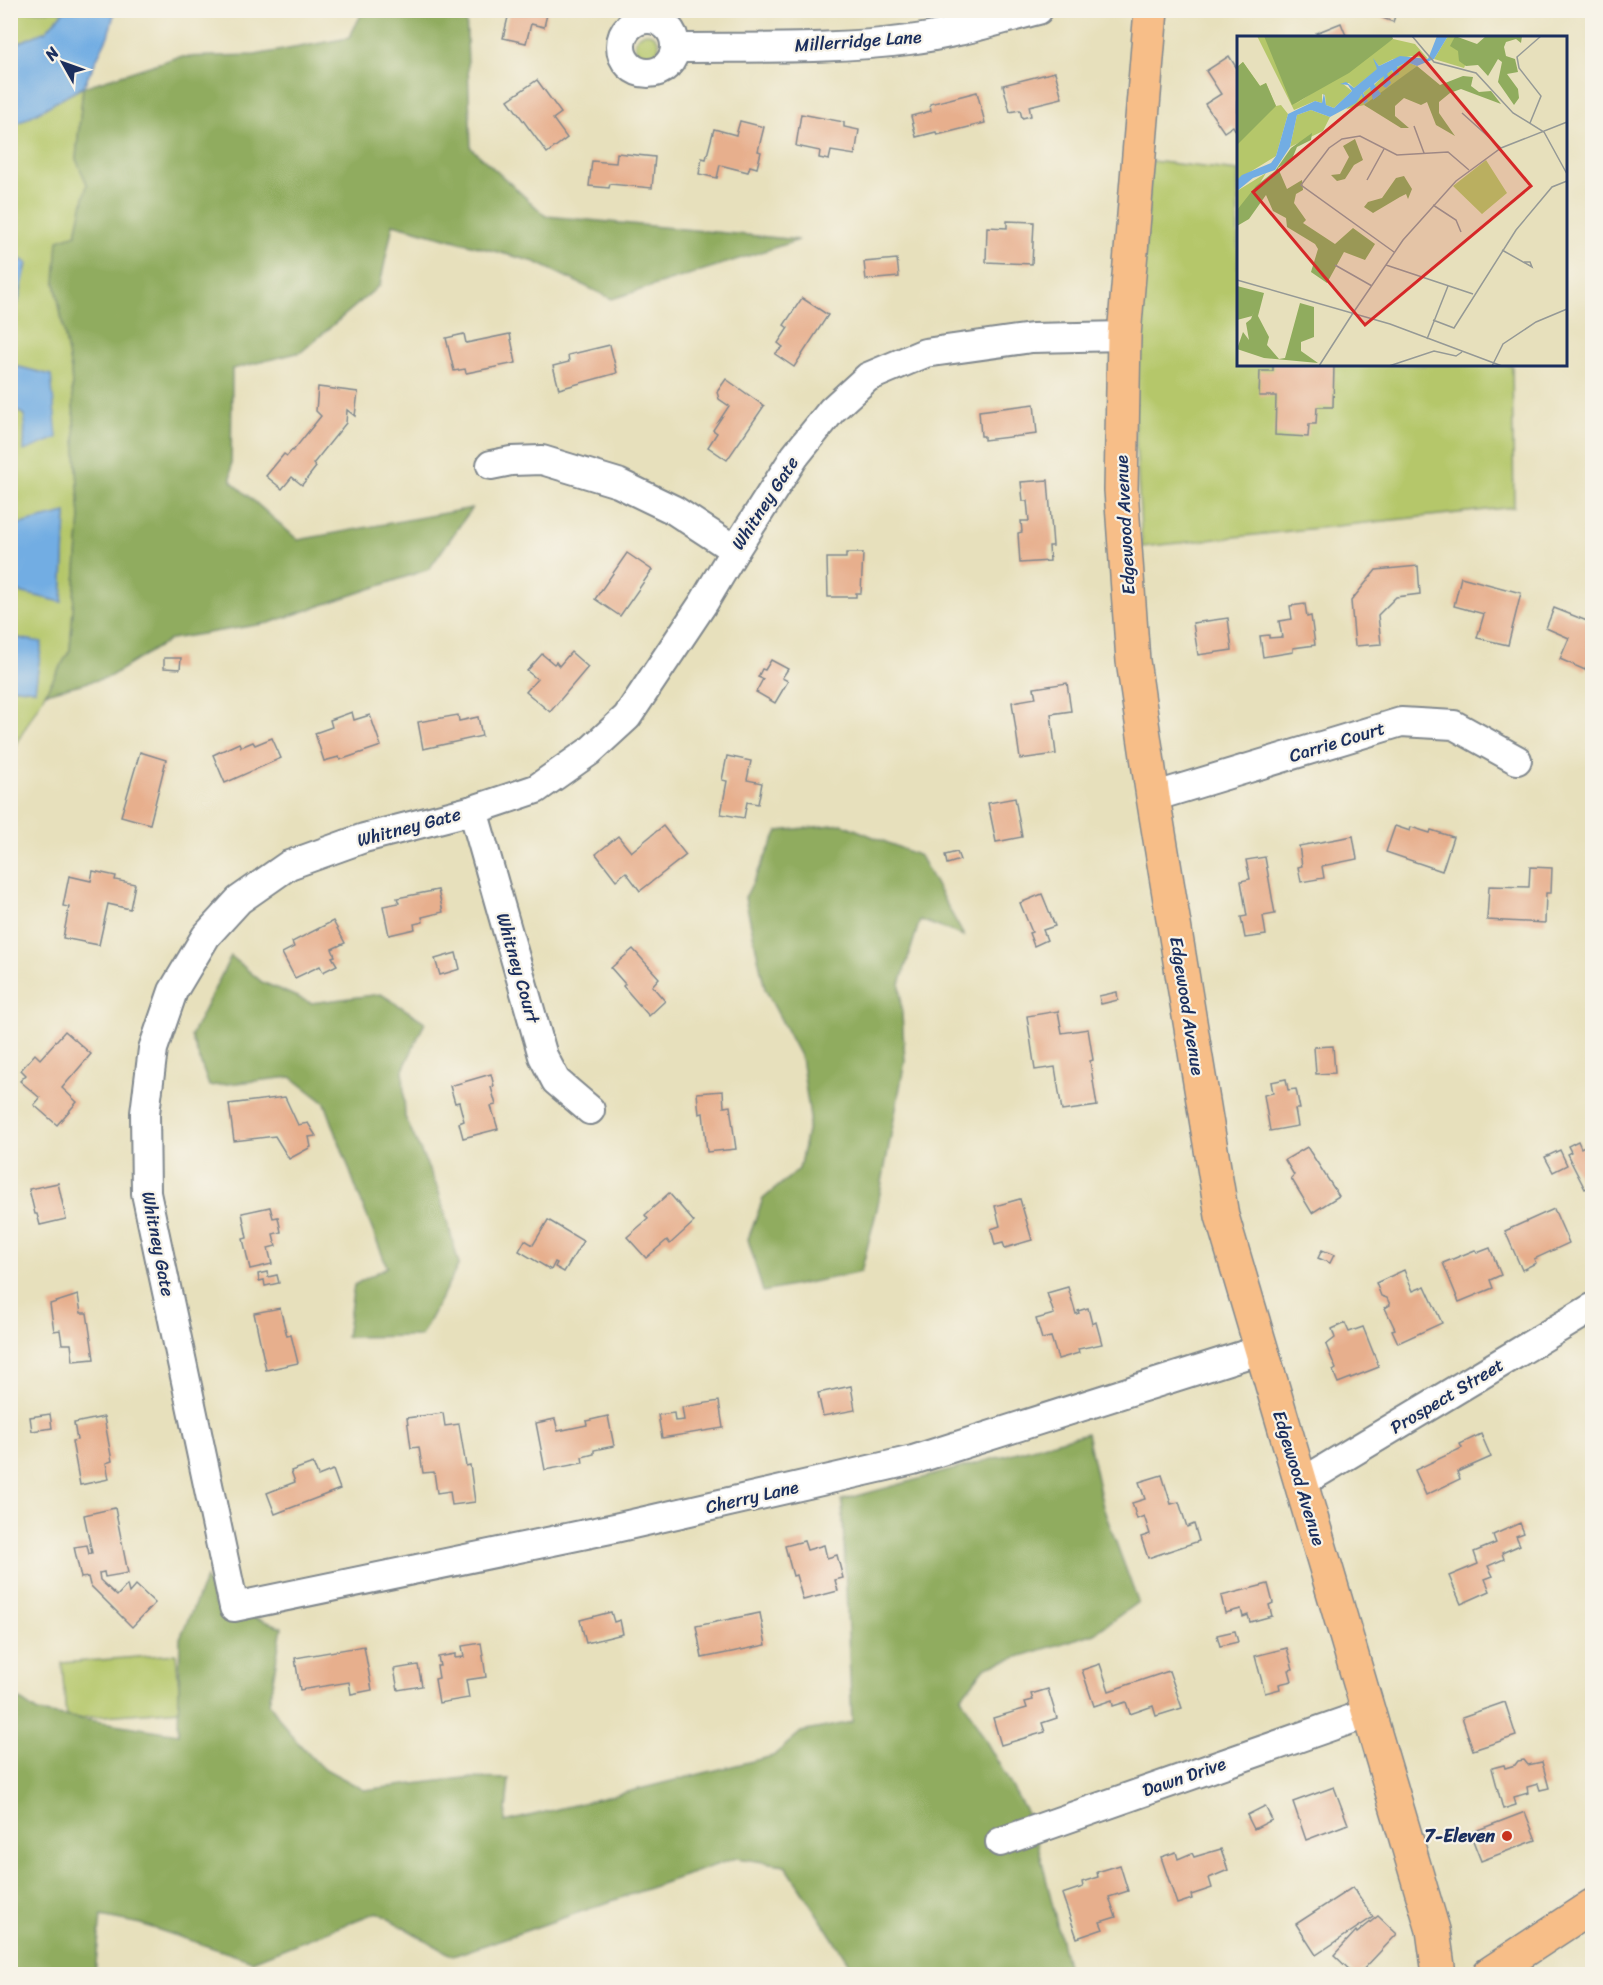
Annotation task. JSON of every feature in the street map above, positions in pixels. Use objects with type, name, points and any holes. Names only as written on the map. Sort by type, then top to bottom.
[{"type":"main road","name":"Edgewood Avenue","points":[[1151,10],[1124,336],[1121,490],[1133,661],[1222,1216],[1433,1930],[1439,1974]]},
{"type":"main road","points":[[1489,1974],[1593,1906]]},
{"type":"street","name":"Millerridge Lane","points":[[675,48],[865,45],[932,37],[1038,10]]},
{"type":"street","name":"Whitney Gate","points":[[234,1607],[146,1193],[145,1113],[153,1049],[174,991],[206,936],[239,900],[289,865],[364,838],[473,810],[536,789],[590,751],[627,717],[704,602],[795,456],[832,410],[868,377],[925,353],[1032,338],[1124,336]]},
{"type":"street","points":[[491,465],[511,461],[542,460],[618,483],[674,510],[735,550]]},
{"type":"street","name":"Carrie Court","points":[[1153,797],[1401,722],[1454,725],[1517,760]]},
{"type":"street","name":"Whitney Court","points":[[473,810],[543,1056],[556,1081],[590,1110]]},
{"type":"street","name":"Prospect Street","points":[[1300,1483],[1593,1308]]},
{"type":"street","name":"Cherry Lane","points":[[234,1607],[615,1528],[913,1460],[1260,1350]]},
{"type":"street","name":"Dawn Drive","points":[[1000,1842],[1369,1713]]},
{"type":"green space","points":[[10,11],[64,11],[46,31],[11,46]]},
{"type":"green space","points":[[363,11],[466,11],[471,148],[546,216],[799,240],[612,299],[535,262],[393,224],[380,285],[301,352],[232,369],[231,481],[298,540],[472,508],[429,569],[269,623],[171,639],[109,677],[45,693],[70,650],[80,518],[71,370],[55,282],[58,240],[76,234],[87,184],[76,159],[83,87],[178,57],[255,55],[349,38]]},
{"type":"green space","points":[[647,33],[655,37],[659,45],[655,53],[647,57],[639,53],[635,45],[639,37]]},
{"type":"green space","points":[[83,87],[76,159],[87,184],[76,234],[55,282],[71,370],[80,518],[70,650],[11,753],[11,687],[35,690],[41,643],[11,636],[11,590],[62,602],[66,513],[16,525],[11,523],[11,407],[25,415],[51,375],[11,365],[11,302],[17,304],[27,264],[11,254],[11,127]]},
{"type":"green space","points":[[1151,161],[1237,171],[1237,366],[1512,366],[1514,507],[1142,547],[1134,411]]},
{"type":"green space","points":[[842,824],[920,856],[964,936],[920,920],[900,984],[905,1061],[877,1209],[861,1272],[763,1292],[748,1239],[763,1199],[799,1169],[810,1117],[801,1058],[765,989],[745,898],[778,831]]},
{"type":"green space","points":[[231,956],[262,982],[311,1003],[381,994],[425,1022],[403,1070],[405,1117],[438,1189],[459,1264],[421,1336],[346,1337],[354,1285],[387,1267],[325,1103],[291,1077],[209,1086],[191,1036]]},
{"type":"green space","points":[[1087,1433],[1103,1507],[1138,1602],[1095,1633],[986,1667],[961,1697],[1033,1824],[1069,1974],[856,1974],[785,1865],[736,1858],[453,1956],[377,1912],[252,1961],[141,1924],[101,1916],[95,1974],[11,1974],[10,1693],[38,1712],[178,1734],[180,1638],[206,1578],[215,1605],[282,1627],[269,1703],[290,1734],[320,1766],[364,1790],[464,1778],[509,1779],[505,1822],[773,1756],[801,1732],[852,1722],[842,1500]]},
{"type":"green space","points":[[176,1654],[181,1710],[66,1719],[62,1663]]},
{"type":"water","points":[[64,11],[115,11],[108,36],[83,87],[11,127],[11,46],[46,31]]},
{"type":"water","points":[[11,254],[27,263],[18,304],[11,302]]},
{"type":"water","points":[[11,365],[51,375],[57,438],[24,451],[25,415],[11,407]]},
{"type":"water","points":[[66,513],[62,602],[11,590],[11,523],[16,525]]},
{"type":"water","points":[[11,637],[42,642],[35,690],[11,687]]},
{"type":"building","points":[[516,10],[548,10],[544,27],[531,24],[526,43],[503,38],[509,13],[515,14]]},
{"type":"building","points":[[1371,10],[1397,10],[1393,22],[1370,13]]},
{"type":"building","points":[[1341,23],[1346,36],[1317,36],[1316,33]]},
{"type":"building","points":[[1229,56],[1237,68],[1237,133],[1233,126],[1224,132],[1205,104],[1221,94],[1206,71]]},
{"type":"building","points":[[1055,72],[1062,98],[1029,106],[1031,116],[1022,118],[1020,110],[1010,112],[1003,85]]},
{"type":"building","points":[[537,80],[561,113],[553,119],[567,138],[547,153],[508,100]]},
{"type":"building","points":[[977,92],[985,123],[937,135],[936,132],[916,137],[911,116],[931,111],[930,104]]},
{"type":"building","points":[[801,114],[844,122],[844,127],[859,130],[855,155],[831,151],[829,160],[819,158],[820,151],[796,146]]},
{"type":"building","points":[[740,121],[764,127],[758,151],[761,152],[757,168],[750,166],[748,172],[720,165],[717,178],[699,174],[702,158],[706,159],[714,129],[736,135]]},
{"type":"building","points":[[617,153],[655,157],[652,188],[610,184],[609,188],[589,186],[592,161],[616,163]]},
{"type":"building","points":[[1007,221],[1034,222],[1032,264],[986,262],[987,227],[1007,228]]},
{"type":"building","points":[[897,259],[899,277],[866,280],[864,262]]},
{"type":"building","points":[[802,298],[828,315],[794,367],[775,354],[783,347],[778,343],[788,328],[784,325]]},
{"type":"building","points":[[464,334],[466,343],[510,334],[516,363],[466,373],[465,369],[454,371],[446,338]]},
{"type":"building","points":[[610,345],[617,373],[559,389],[553,366],[569,362],[568,355]]},
{"type":"building","points":[[1273,366],[1334,366],[1333,407],[1317,407],[1316,424],[1309,424],[1308,437],[1275,435],[1276,396],[1259,396],[1260,371],[1273,371]]},
{"type":"building","points":[[726,379],[764,406],[727,460],[708,447],[717,433],[713,430],[729,406],[719,399],[717,392]]},
{"type":"building","points":[[318,387],[358,392],[355,416],[347,410],[346,423],[313,464],[316,467],[302,485],[292,477],[282,489],[266,476],[284,454],[287,456],[293,451],[321,416],[316,411]]},
{"type":"building","points":[[1034,404],[1037,434],[984,440],[984,436],[981,436],[979,411]]},
{"type":"building","points":[[1048,480],[1053,546],[1049,546],[1050,561],[1020,563],[1018,533],[1022,532],[1021,521],[1029,521],[1027,501],[1023,501],[1021,482]]},
{"type":"building","points":[[627,553],[652,570],[620,616],[595,599]]},
{"type":"building","points":[[846,553],[863,553],[861,593],[856,593],[856,597],[828,597],[827,558],[846,558]]},
{"type":"building","points":[[1418,566],[1420,594],[1396,597],[1378,615],[1381,644],[1355,646],[1351,601],[1376,570]]},
{"type":"building","points":[[1461,577],[1521,593],[1508,645],[1477,638],[1484,614],[1454,606]]},
{"type":"building","points":[[1305,604],[1307,617],[1311,616],[1315,645],[1293,648],[1293,652],[1263,657],[1260,636],[1282,637],[1279,621],[1292,619],[1290,606]]},
{"type":"building","points":[[1554,608],[1587,621],[1592,608],[1592,650],[1585,670],[1560,659],[1569,638],[1546,628]]},
{"type":"building","points":[[1228,618],[1232,650],[1198,655],[1193,623]]},
{"type":"building","points":[[571,652],[588,667],[550,712],[526,692],[537,679],[527,671],[542,654],[559,666]]},
{"type":"building","points":[[164,658],[181,658],[180,669],[164,668]]},
{"type":"building","points":[[771,660],[788,669],[782,678],[788,681],[775,703],[756,692],[763,679],[758,677]]},
{"type":"building","points":[[1067,683],[1071,711],[1051,714],[1056,754],[1020,759],[1012,702],[1036,698],[1034,688]]},
{"type":"building","points":[[352,712],[354,720],[370,715],[381,746],[340,760],[339,757],[324,761],[315,733],[332,727],[330,720]]},
{"type":"building","points":[[458,715],[459,721],[478,717],[482,736],[423,749],[418,722]]},
{"type":"building","points":[[272,738],[281,758],[225,783],[213,755],[239,743],[241,747],[253,742],[255,745]]},
{"type":"building","points":[[140,752],[166,760],[150,824],[121,816]]},
{"type":"building","points":[[727,756],[751,761],[747,780],[762,783],[758,804],[747,802],[744,818],[721,814],[727,781],[722,780]]},
{"type":"building","points":[[1015,798],[1022,837],[996,842],[988,803]]},
{"type":"building","points":[[663,826],[686,855],[640,891],[626,872],[616,880],[596,854],[618,836],[631,852]]},
{"type":"building","points":[[1395,826],[1410,831],[1411,827],[1430,833],[1431,830],[1453,837],[1442,871],[1386,852]]},
{"type":"building","points":[[1353,836],[1357,859],[1322,866],[1324,878],[1301,882],[1298,867],[1302,866],[1299,846]]},
{"type":"building","points":[[957,852],[960,860],[947,864],[945,855]]},
{"type":"building","points":[[1265,857],[1275,914],[1263,916],[1266,935],[1245,938],[1241,917],[1247,916],[1241,881],[1250,879],[1246,860]]},
{"type":"building","points":[[1530,867],[1552,868],[1551,893],[1546,893],[1545,923],[1487,920],[1489,886],[1529,887]]},
{"type":"building","points":[[93,871],[116,876],[115,880],[135,884],[130,909],[108,904],[99,945],[63,938],[69,907],[63,906],[69,876],[91,881]]},
{"type":"building","points":[[438,890],[443,912],[422,917],[423,922],[414,924],[415,929],[389,935],[383,906],[399,903],[397,898]]},
{"type":"building","points":[[1042,894],[1055,926],[1043,930],[1047,940],[1034,946],[1029,933],[1032,932],[1020,903]]},
{"type":"building","points":[[333,921],[345,943],[332,949],[335,956],[332,957],[337,965],[323,972],[320,966],[295,978],[282,953],[294,947],[292,942]]},
{"type":"building","points":[[633,949],[659,978],[652,986],[665,1001],[649,1016],[611,968]]},
{"type":"building","points":[[456,953],[460,969],[440,975],[435,959]]},
{"type":"building","points":[[1117,992],[1118,1000],[1101,1004],[1099,996]]},
{"type":"building","points":[[1058,1011],[1062,1033],[1088,1029],[1097,1106],[1062,1111],[1055,1067],[1035,1070],[1027,1016]]},
{"type":"building","points":[[65,1031],[91,1054],[62,1088],[77,1102],[57,1125],[34,1105],[40,1098],[20,1081],[26,1075],[21,1070],[35,1054],[40,1059]]},
{"type":"building","points":[[1333,1046],[1335,1073],[1316,1074],[1314,1047]]},
{"type":"building","points":[[491,1074],[494,1086],[491,1087],[496,1105],[491,1106],[498,1129],[463,1138],[459,1123],[464,1121],[459,1102],[455,1103],[450,1086]]},
{"type":"building","points":[[1286,1079],[1288,1090],[1296,1089],[1300,1109],[1295,1109],[1298,1126],[1270,1131],[1264,1095],[1273,1093],[1271,1082]]},
{"type":"building","points":[[723,1091],[724,1107],[730,1106],[736,1149],[707,1152],[703,1113],[699,1114],[697,1093]]},
{"type":"building","points":[[285,1097],[298,1125],[308,1123],[316,1136],[309,1137],[311,1147],[289,1159],[275,1136],[234,1141],[229,1104]]},
{"type":"building","points":[[1578,1141],[1581,1148],[1591,1142],[1592,1145],[1592,1185],[1585,1189],[1567,1154],[1571,1152],[1568,1146]]},
{"type":"building","points":[[1307,1147],[1339,1196],[1312,1213],[1291,1178],[1294,1175],[1285,1160]]},
{"type":"building","points":[[1560,1150],[1567,1165],[1553,1172],[1545,1157]]},
{"type":"building","points":[[58,1183],[66,1219],[40,1225],[29,1189]]},
{"type":"building","points":[[669,1193],[694,1222],[670,1244],[667,1240],[646,1258],[627,1237],[648,1219],[645,1215]]},
{"type":"building","points":[[1020,1199],[1032,1240],[1005,1248],[1003,1243],[995,1245],[991,1229],[1000,1226],[995,1206]]},
{"type":"building","points":[[270,1207],[273,1218],[278,1217],[281,1232],[273,1234],[276,1246],[268,1248],[272,1264],[250,1269],[243,1239],[247,1238],[242,1213]]},
{"type":"building","points":[[1554,1209],[1569,1243],[1534,1259],[1536,1263],[1522,1270],[1505,1231]]},
{"type":"building","points":[[548,1220],[583,1241],[564,1272],[555,1267],[557,1263],[555,1262],[551,1270],[519,1251],[525,1240],[533,1245]]},
{"type":"building","points":[[1490,1248],[1501,1275],[1490,1280],[1493,1288],[1459,1302],[1443,1263],[1475,1250],[1477,1253]]},
{"type":"building","points":[[1322,1250],[1334,1255],[1330,1263],[1318,1258]]},
{"type":"building","points":[[1404,1270],[1413,1291],[1425,1286],[1442,1323],[1398,1343],[1392,1330],[1395,1329],[1385,1308],[1390,1305],[1387,1298],[1381,1296],[1376,1283]]},
{"type":"building","points":[[267,1272],[268,1277],[277,1275],[279,1283],[265,1286],[264,1280],[259,1281],[258,1274]]},
{"type":"building","points":[[1068,1287],[1076,1314],[1088,1308],[1092,1324],[1096,1322],[1102,1344],[1078,1349],[1079,1353],[1058,1359],[1051,1337],[1042,1339],[1036,1319],[1054,1314],[1047,1293]]},
{"type":"building","points":[[78,1295],[81,1313],[87,1313],[94,1359],[73,1361],[71,1344],[62,1344],[60,1330],[54,1331],[50,1304]]},
{"type":"building","points":[[280,1308],[287,1336],[291,1335],[298,1363],[266,1370],[254,1313]]},
{"type":"building","points":[[1345,1323],[1349,1332],[1363,1327],[1379,1367],[1338,1383],[1333,1371],[1336,1369],[1326,1345],[1335,1338],[1332,1329]]},
{"type":"building","points":[[851,1386],[855,1410],[823,1416],[818,1393]]},
{"type":"building","points":[[719,1401],[723,1428],[662,1438],[658,1415],[674,1413],[675,1421],[684,1420],[682,1407]]},
{"type":"building","points":[[443,1413],[445,1426],[459,1424],[466,1466],[470,1465],[475,1502],[452,1505],[450,1491],[437,1493],[434,1472],[423,1473],[419,1447],[411,1448],[407,1418]]},
{"type":"building","points":[[50,1414],[52,1428],[32,1431],[30,1417]]},
{"type":"building","points":[[608,1416],[614,1446],[594,1450],[594,1454],[582,1457],[583,1463],[545,1470],[536,1423],[555,1419],[558,1431],[587,1425],[586,1421]]},
{"type":"building","points":[[104,1417],[112,1461],[106,1463],[109,1479],[80,1485],[72,1441],[77,1440],[74,1423]]},
{"type":"building","points":[[1481,1434],[1491,1457],[1457,1472],[1460,1479],[1426,1495],[1415,1470],[1462,1448],[1460,1444]]},
{"type":"building","points":[[313,1463],[318,1476],[333,1470],[340,1489],[275,1514],[267,1493],[295,1482],[291,1471]]},
{"type":"building","points":[[1162,1475],[1171,1504],[1179,1502],[1187,1527],[1194,1524],[1199,1541],[1148,1558],[1141,1537],[1150,1534],[1144,1516],[1137,1519],[1132,1503],[1145,1499],[1139,1482]]},
{"type":"building","points":[[115,1508],[128,1573],[105,1577],[104,1572],[99,1573],[100,1580],[117,1596],[127,1585],[129,1593],[136,1585],[155,1603],[132,1627],[90,1585],[88,1577],[81,1578],[74,1547],[87,1545],[89,1554],[92,1553],[84,1515]]},
{"type":"building","points":[[1520,1523],[1524,1533],[1516,1536],[1520,1545],[1502,1553],[1504,1559],[1488,1566],[1493,1576],[1485,1579],[1490,1591],[1461,1604],[1449,1576],[1478,1564],[1474,1552],[1496,1543],[1493,1535]]},
{"type":"building","points":[[804,1541],[807,1550],[824,1545],[827,1558],[837,1555],[843,1578],[835,1580],[838,1591],[803,1600],[796,1575],[793,1576],[785,1546]]},
{"type":"building","points":[[1268,1584],[1273,1603],[1269,1605],[1272,1616],[1250,1622],[1248,1615],[1243,1617],[1241,1609],[1225,1613],[1221,1596]]},
{"type":"building","points":[[611,1612],[614,1622],[620,1620],[623,1634],[586,1643],[580,1620]]},
{"type":"building","points":[[760,1613],[766,1645],[702,1658],[696,1626]]},
{"type":"building","points":[[1235,1631],[1238,1642],[1220,1646],[1217,1635]]},
{"type":"building","points":[[481,1643],[486,1677],[466,1680],[469,1698],[439,1703],[435,1679],[439,1678],[438,1657],[455,1654],[455,1658],[464,1657],[462,1646]]},
{"type":"building","points":[[364,1646],[372,1690],[351,1694],[349,1682],[300,1690],[295,1658]]},
{"type":"building","points":[[1287,1648],[1293,1669],[1289,1670],[1292,1681],[1279,1684],[1280,1689],[1265,1693],[1255,1656]]},
{"type":"building","points":[[1100,1664],[1109,1691],[1169,1671],[1182,1708],[1156,1716],[1153,1706],[1130,1714],[1126,1702],[1113,1706],[1112,1700],[1094,1706],[1082,1670]]},
{"type":"building","points":[[418,1665],[422,1686],[398,1690],[394,1669]]},
{"type":"building","points":[[1048,1689],[1057,1718],[1042,1723],[1045,1732],[1001,1745],[993,1718],[1027,1708],[1025,1702],[1033,1700],[1031,1694]]},
{"type":"building","points":[[1505,1702],[1516,1736],[1473,1750],[1462,1717]]},
{"type":"building","points":[[1524,1760],[1528,1765],[1542,1762],[1549,1788],[1540,1790],[1538,1784],[1527,1787],[1528,1793],[1514,1797],[1516,1805],[1503,1809],[1492,1768],[1504,1765],[1505,1768]]},
{"type":"building","points":[[1334,1787],[1348,1824],[1306,1840],[1293,1802]]},
{"type":"building","points":[[1265,1806],[1272,1820],[1254,1829],[1247,1815]]},
{"type":"building","points":[[1525,1812],[1536,1840],[1481,1861],[1470,1833]]},
{"type":"building","points":[[1221,1849],[1228,1870],[1209,1878],[1212,1888],[1191,1895],[1192,1899],[1177,1904],[1161,1857],[1176,1852],[1178,1859],[1192,1853],[1194,1857]]},
{"type":"building","points":[[1120,1865],[1128,1891],[1109,1897],[1116,1917],[1100,1922],[1103,1929],[1077,1938],[1062,1894],[1083,1887],[1082,1882],[1098,1877],[1097,1872]]},
{"type":"building","points":[[1353,1887],[1373,1917],[1316,1955],[1296,1924]]},
{"type":"building","points":[[1378,1916],[1397,1934],[1359,1974],[1354,1974],[1334,1955],[1356,1931],[1357,1933]]},
{"type":"place","name":"7-Eleven","points":[[1507,1836]]}]
